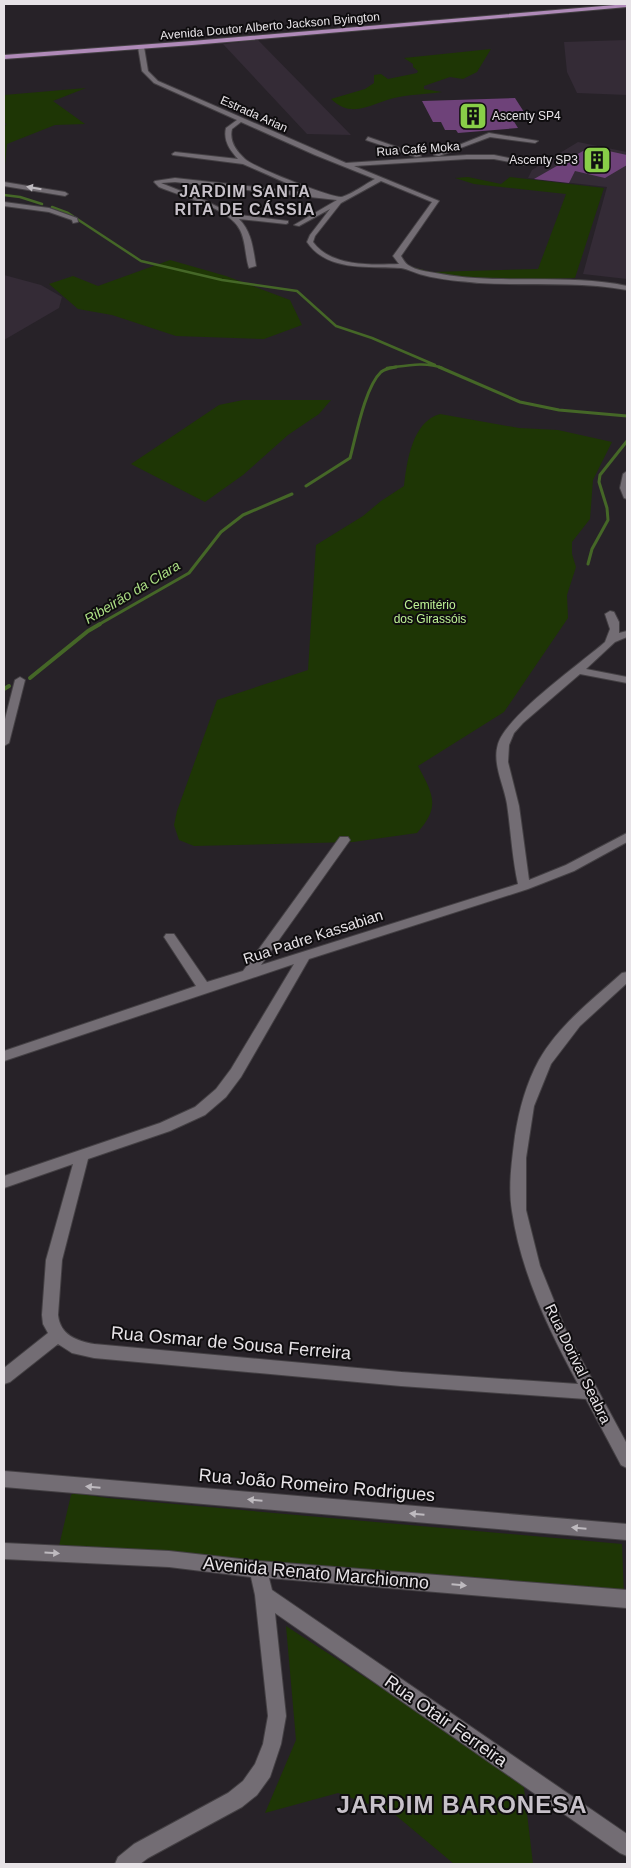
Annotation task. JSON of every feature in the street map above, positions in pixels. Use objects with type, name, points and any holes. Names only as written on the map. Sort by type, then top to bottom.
[{"type":"main road","name":"Avenida Doutor Alberto Jackson Byington","points":[[4,57],[627,5]]},
{"type":"street","name":"Estrada Arian","points":[[141,47],[145,71],[156,82],[343,165],[428,196],[436,203],[397,256],[402,266]]},
{"type":"street","points":[[241,120],[229,128],[228,137],[234,151],[244,162]]},
{"type":"street","points":[[368,139],[427,158],[489,135],[535,141]]},
{"type":"street","name":"Rua Café Moka","points":[[452,148],[526,163]]},
{"type":"street","points":[[175,154],[244,162],[323,196],[341,201]]},
{"type":"street","name":"Rua Café Moka","points":[[343,165],[427,158],[494,157]]},
{"type":"street","points":[[297,225],[380,179]]},
{"type":"street","points":[[252,266],[245,232],[241,225],[230,216],[158,184],[158,181],[175,180],[323,196]]},
{"type":"street","points":[[4,184],[65,194],[42,208]]},
{"type":"street","points":[[341,201],[312,236],[310,242],[312,248],[318,253],[339,261],[372,266],[402,266],[445,278],[600,283],[627,288]]},
{"type":"street","points":[[4,204],[42,208],[68,216],[75,219],[75,222]]},
{"type":"street","points":[[230,216],[286,222]]},
{"type":"street","points":[[627,474],[624,488],[627,496]]},
{"type":"street","points":[[610,614],[615,624],[612,640]]},
{"type":"street","points":[[524,886],[516,850],[512,805],[502,762],[502,749],[507,736],[515,725],[576,670],[598,654],[612,640],[627,634]]},
{"type":"street","points":[[576,670],[627,680]]},
{"type":"street","points":[[4,743],[20,680]]},
{"type":"street","name":"Rua Padre Kassabian","points":[[4,1056],[204,988],[524,886],[570,868],[627,837]]},
{"type":"street","points":[[247,975],[344,840]]},
{"type":"street","points":[[170,937],[204,988]]},
{"type":"street","points":[[4,1182],[165,1127],[200,1111],[221,1093],[236,1073],[304,957]]},
{"type":"street","name":"Rua Dorival Seabra","points":[[627,976],[575,1023],[546,1062],[527,1106],[519,1158],[519,1210],[532,1266],[560,1335],[627,1460]]},
{"type":"street","points":[[4,1377],[58,1335],[51,1324],[50,1315],[54,1260],[82,1156]]},
{"type":"street","name":"Rua Osmar de Sousa Ferreira","points":[[58,1335],[66,1342],[78,1348],[94,1351],[401,1379],[589,1392]]},
{"type":"street","name":"Rua João Romeiro Rodrigues","points":[[4,1479],[627,1532]]},
{"type":"street","name":"Avenida Renato Marchionno","points":[[4,1551],[169,1559],[258,1569],[627,1599]]},
{"type":"street","points":[[125,1864],[141,1851],[235,1800],[250,1788],[262,1770],[272,1744],[277,1716],[264,1595],[258,1569]]},
{"type":"street","name":"Rua Otair Ferreira","points":[[264,1595],[627,1846]]},
{"type":"shaded area","points":[[627,37],[627,95],[577,93],[567,72],[564,42],[626,40]]},
{"type":"shaded area","points":[[258,40],[351,135],[307,134],[223,44]]},
{"type":"shaded area","points":[[578,142],[627,152],[627,279],[583,274],[607,187],[528,178],[532,170]]},
{"type":"shaded area","points":[[4,275],[41,285],[62,297],[59,308],[4,340]]},
{"type":"green space","points":[[491,49],[477,72],[463,79],[450,77],[424,86],[424,89],[442,92],[399,97],[356,109],[348,109],[331,99],[365,89],[374,83],[374,75],[381,74],[388,79],[417,73],[418,71],[413,67],[413,64],[404,58]]},
{"type":"green space","points":[[86,88],[53,101],[85,124],[55,125],[7,144],[4,165],[4,126],[7,124],[4,123],[4,95]]},
{"type":"green space","points":[[468,177],[501,184],[510,177],[604,188],[575,278],[513,280],[472,278],[431,273],[411,268],[409,266],[432,272],[538,269],[566,194],[474,184],[455,178]]},
{"type":"green space","points":[[170,260],[226,276],[290,300],[302,325],[264,339],[176,336],[112,315],[78,309],[49,284],[73,276],[98,286]]},
{"type":"green space","points":[[243,400],[331,400],[319,414],[288,435],[243,475],[205,502],[131,464],[219,405]]},
{"type":"green space","name":"Cemitério dos Girassóis","points":[[440,414],[519,428],[558,430],[612,442],[593,480],[590,519],[572,542],[572,554],[576,567],[567,595],[568,618],[504,712],[418,766],[431,793],[432,808],[425,824],[417,833],[353,842],[194,846],[179,840],[174,825],[177,811],[217,700],[308,670],[316,545],[363,516],[404,486],[409,454],[417,434],[431,418]]},
{"type":"green space","points":[[74,1493],[107,1498],[622,1544],[624,1597],[59,1546],[71,1495]]},
{"type":"green space","points":[[286,1626],[523,1780],[533,1864],[454,1864],[393,1813],[338,1793],[265,1813],[296,1740]]},
{"type":"building","name":"Ascenty SP4","points":[[515,98],[524,112],[515,112],[519,120],[513,120],[518,128],[458,133],[456,130],[445,130],[441,122],[433,122],[422,101]]},
{"type":"building","name":"Ascenty SP3","points":[[590,147],[627,155],[627,165],[605,178],[575,171],[569,183],[534,179]]},
{"type":"waterway","points":[[4,195],[20,197],[42,204]]},
{"type":"waterway","points":[[52,207],[68,213],[141,261],[222,280],[297,291],[336,326],[372,338],[435,365]]},
{"type":"waterway","name":"Ribeirão da Clara","points":[[387,368],[422,364],[439,367]]},
{"type":"waterway","name":"Ribeirão da Clara","points":[[306,486],[350,458],[362,412],[375,379],[386,369],[396,367]]},
{"type":"waterway","name":"Ribeirão da Clara","points":[[439,367],[520,402],[559,410],[627,416]]},
{"type":"waterway","points":[[588,564],[592,549],[608,520],[607,508],[599,482],[600,475],[627,441]]},
{"type":"waterway","name":"Ribeirão da Clara","points":[[98,625],[189,573],[221,532],[243,515],[292,494]]},
{"type":"waterway","name":"Ribeirão da Clara","points":[[30,678],[88,631],[100,624]]},
{"type":"waterway","name":"Ribeirão da Clara","points":[[4,689],[9,686]]},
{"type":"place","name":"Ascenty SP4","points":[[473,116]]},
{"type":"place","name":"Ascenty SP3","points":[[597,160]]},
{"type":"district","name":"JARDIM SANTA RITA DE CÁSSIA","points":[[245,200]]},
{"type":"district","name":"JARDIM BARONESA","points":[[462,1805]]}]
